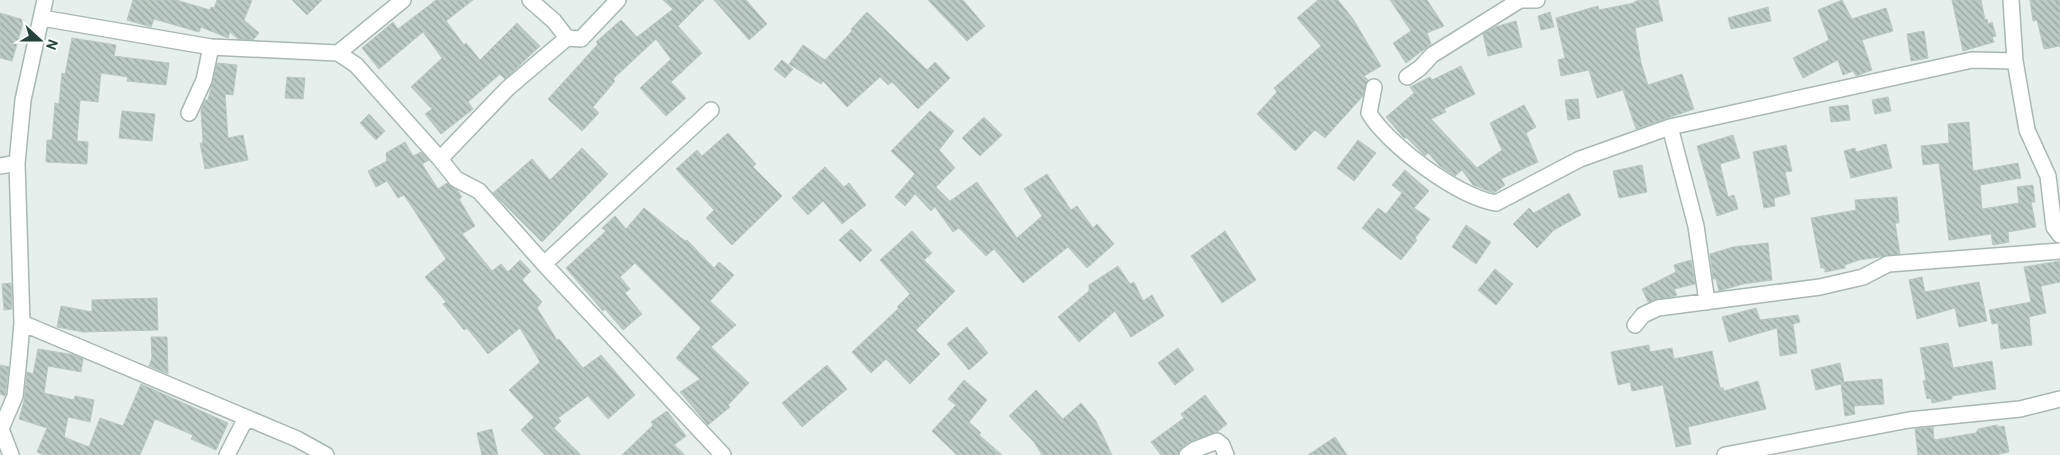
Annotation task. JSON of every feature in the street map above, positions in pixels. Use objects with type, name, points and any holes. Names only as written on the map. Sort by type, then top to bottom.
[{"type":"street","points":[[11,455],[1,430],[15,396],[22,323],[17,163],[23,100],[45,0]]},
{"type":"street","points":[[338,53],[403,0]]},
{"type":"street","points":[[530,0],[554,21],[567,38]]},
{"type":"street","points":[[440,158],[508,88],[567,38],[581,39],[618,0]]},
{"type":"street","points":[[1406,77],[1420,68],[1432,56],[1520,0],[1537,0]]},
{"type":"street","points":[[2012,0],[2015,61],[2027,130],[2048,176],[2054,227],[2060,235]]},
{"type":"street","points":[[42,18],[211,46],[338,53],[356,66],[440,158],[456,180],[479,191],[544,264],[723,455]]},
{"type":"street","points":[[189,113],[204,80],[211,46]]},
{"type":"street","points":[[1374,87],[1369,113],[1374,122],[1420,164],[1461,192],[1482,201],[1496,203],[1580,159],[1670,127],[1972,60],[2015,61]]},
{"type":"street","points":[[544,264],[712,110]]},
{"type":"street","points":[[1670,127],[1696,226],[1707,302]]},
{"type":"street","points":[[0,166],[17,163]]},
{"type":"street","points":[[1635,325],[1643,316],[1658,308],[1820,287],[1863,278],[1888,264],[2060,251]]},
{"type":"street","points":[[22,323],[297,439],[326,455]]},
{"type":"street","points":[[1725,455],[1909,420],[2020,409],[2060,399]]},
{"type":"street","points":[[227,455],[246,418]]},
{"type":"street","points":[[1187,455],[1194,450],[1216,442],[1222,445],[1226,455]]},
{"type":"building","points":[[133,0],[176,0],[210,10],[211,7],[214,8],[217,0],[252,0],[244,20],[259,33],[253,40],[238,39],[230,32],[228,38],[201,27],[199,32],[154,19],[151,27],[127,20]]},
{"type":"building","points":[[292,0],[322,0],[307,15]]},
{"type":"building","points":[[436,0],[473,0],[446,21],[464,45],[466,43],[480,60],[517,23],[540,46],[505,79],[500,74],[468,102],[473,109],[441,134],[425,114],[432,109],[411,87],[442,58],[423,32],[379,69],[362,48],[393,22],[398,29]]},
{"type":"building","points":[[663,0],[704,0],[678,26],[702,53],[671,82],[686,98],[666,116],[640,88],[671,59],[656,39],[613,79],[615,81],[593,107],[599,113],[582,131],[548,99],[598,44],[596,42],[621,20],[637,37],[673,9]]},
{"type":"building","points":[[714,0],[746,0],[767,24],[749,40]]},
{"type":"building","points":[[928,0],[963,0],[985,26],[967,41]]},
{"type":"building","points":[[1318,0],[1338,0],[1353,19],[1381,66],[1364,76],[1368,80],[1363,96],[1325,138],[1315,130],[1295,151],[1257,114],[1277,92],[1274,88],[1321,46],[1297,18]]},
{"type":"building","points":[[1390,0],[1427,0],[1444,26],[1427,33],[1431,44],[1406,63],[1393,43],[1411,31]]},
{"type":"building","points":[[1640,0],[1658,0],[1663,21],[1635,28],[1641,63],[1648,85],[1682,74],[1694,109],[1636,129],[1623,90],[1597,98],[1589,70],[1561,76],[1558,60],[1565,58],[1556,18],[1598,6],[1599,10]]},
{"type":"building","points":[[1842,0],[1852,19],[1886,8],[1893,31],[1862,40],[1872,70],[1856,76],[1853,71],[1843,75],[1838,60],[1803,78],[1793,58],[1829,40],[1818,10]]},
{"type":"building","points":[[1952,0],[1981,0],[1985,20],[1987,19],[1988,24],[1992,22],[1996,36],[1992,37],[1994,42],[1963,51]]},
{"type":"building","points":[[2030,0],[2060,0],[2060,46],[2044,49],[2037,20],[2033,21]]},
{"type":"building","points":[[1768,7],[1771,21],[1731,29],[1728,18]]},
{"type":"building","points":[[867,12],[927,70],[935,62],[950,78],[918,109],[892,82],[888,85],[880,77],[847,107],[823,81],[821,84],[789,64],[803,45],[825,60]]},
{"type":"building","points":[[1550,12],[1554,27],[1541,30],[1538,16]]},
{"type":"building","points":[[0,13],[24,20],[12,61],[0,58]]},
{"type":"building","points":[[1516,21],[1522,47],[1488,56],[1483,34],[1495,27]]},
{"type":"building","points":[[1924,31],[1928,58],[1911,61],[1907,34]]},
{"type":"building","points":[[72,38],[116,45],[114,56],[169,63],[166,85],[127,81],[128,77],[101,73],[98,102],[80,100],[77,141],[88,142],[87,164],[46,162],[47,140],[52,140],[55,103],[59,104],[62,73],[65,74]]},
{"type":"building","points":[[782,60],[793,69],[785,78],[774,69]]},
{"type":"building","points":[[217,63],[237,65],[233,95],[225,94],[228,138],[243,135],[248,160],[205,169],[200,143],[203,143],[201,110],[205,100],[208,100]]},
{"type":"building","points":[[1461,66],[1475,94],[1444,109],[1446,112],[1431,119],[1477,168],[1502,150],[1490,123],[1524,105],[1536,127],[1526,133],[1538,162],[1501,179],[1505,185],[1494,193],[1473,185],[1462,170],[1455,176],[1440,166],[1428,153],[1425,156],[1407,138],[1404,138],[1386,117],[1414,93],[1410,87],[1430,77],[1432,80]]},
{"type":"building","points":[[287,77],[305,78],[303,99],[285,98]]},
{"type":"building","points":[[1888,97],[1891,111],[1875,114],[1872,100]]},
{"type":"building","points":[[1578,99],[1580,118],[1568,120],[1565,100]]},
{"type":"building","points":[[1848,105],[1850,120],[1831,122],[1829,107]]},
{"type":"building","points":[[122,111],[155,114],[152,141],[119,138]]},
{"type":"building","points":[[930,111],[954,131],[939,150],[955,168],[936,187],[950,201],[977,182],[1017,238],[1042,216],[1024,189],[1047,174],[1071,210],[1077,206],[1093,228],[1097,224],[1114,244],[1087,268],[1068,247],[1023,283],[994,249],[986,256],[959,228],[953,232],[935,207],[931,211],[915,194],[905,206],[895,197],[915,174],[891,151]]},
{"type":"building","points":[[369,114],[385,131],[376,140],[360,123]]},
{"type":"building","points":[[984,117],[1002,135],[980,156],[962,138]]},
{"type":"building","points":[[1969,122],[1973,171],[2018,163],[2021,178],[1980,185],[1982,209],[2019,203],[2017,187],[2033,185],[2035,202],[2031,202],[2036,227],[2008,232],[2009,242],[1993,245],[1991,234],[1949,240],[1939,163],[1923,165],[1921,146],[1949,143],[1948,124]]},
{"type":"building","points":[[728,133],[756,164],[753,167],[782,196],[732,245],[706,218],[714,210],[676,169],[697,150],[702,156]]},
{"type":"building","points":[[1733,135],[1740,158],[1720,164],[1728,197],[1734,195],[1738,209],[1717,216],[1697,146]]},
{"type":"building","points":[[1358,140],[1376,153],[1354,181],[1337,168]]},
{"type":"building","points":[[405,142],[413,156],[421,152],[429,160],[422,164],[438,189],[447,183],[457,190],[462,197],[459,199],[475,226],[462,234],[492,271],[501,264],[508,272],[520,260],[531,271],[522,280],[542,302],[537,308],[557,340],[559,339],[583,368],[601,355],[635,395],[608,419],[588,396],[558,418],[561,421],[554,428],[581,455],[545,455],[521,430],[534,417],[509,390],[540,362],[520,328],[488,354],[467,328],[464,330],[443,304],[446,302],[425,277],[446,259],[404,195],[398,198],[387,181],[376,187],[368,171],[387,161],[386,153]]},
{"type":"building","points":[[1886,144],[1892,168],[1851,178],[1844,151],[1855,148],[1856,152]]},
{"type":"building","points":[[1786,145],[1792,171],[1785,172],[1790,194],[1774,198],[1775,206],[1764,208],[1753,152]]},
{"type":"building","points":[[582,148],[608,174],[542,242],[493,193],[532,159],[550,180]]},
{"type":"building","points":[[1642,165],[1647,192],[1619,198],[1613,171]]},
{"type":"building","points":[[825,167],[844,187],[849,183],[866,205],[842,224],[823,201],[808,215],[792,198]]},
{"type":"building","points":[[1405,170],[1429,191],[1414,208],[1430,219],[1415,238],[1417,240],[1401,260],[1362,228],[1378,208],[1386,214],[1402,193],[1392,185]]},
{"type":"building","points":[[1569,193],[1581,215],[1554,230],[1537,248],[1513,224],[1529,208],[1534,213]]},
{"type":"building","points":[[1897,197],[1899,223],[1895,223],[1900,254],[1859,260],[1845,265],[1845,268],[1825,272],[1825,268],[1821,268],[1811,218],[1856,210],[1855,200]]},
{"type":"building","points":[[644,208],[685,241],[687,240],[714,268],[719,262],[734,275],[710,301],[736,325],[711,347],[749,383],[728,405],[730,407],[708,425],[680,392],[700,379],[676,358],[701,328],[635,263],[620,277],[630,289],[625,293],[642,314],[623,330],[605,309],[603,311],[566,268],[606,231],[602,228],[615,216],[626,229]]},
{"type":"building","points":[[1466,225],[1491,242],[1476,264],[1452,247]]},
{"type":"building","points":[[851,229],[872,250],[860,262],[839,240]]},
{"type":"building","points":[[912,231],[932,253],[924,260],[955,291],[916,330],[940,354],[910,384],[886,359],[871,373],[852,352],[899,308],[897,307],[910,294],[880,260]]},
{"type":"building","points":[[1225,231],[1256,280],[1222,303],[1191,256]]},
{"type":"building","points":[[1768,243],[1772,280],[1743,284],[1719,291],[1716,279],[1713,279],[1710,254],[1733,247]]},
{"type":"building","points":[[1691,260],[1695,284],[1674,289],[1677,295],[1675,296],[1648,302],[1642,289],[1676,272],[1674,265]]},
{"type":"building","points":[[2060,261],[2060,282],[2041,286],[2046,313],[2029,317],[2032,345],[2001,349],[1998,323],[1992,324],[1989,310],[2031,302],[2024,267]]},
{"type":"building","points":[[1118,266],[1130,284],[1134,282],[1143,301],[1152,295],[1164,316],[1131,337],[1115,311],[1079,342],[1058,317],[1089,291],[1089,285]]},
{"type":"building","points":[[1495,269],[1513,284],[1496,305],[1478,290]]},
{"type":"building","points":[[1922,277],[1925,292],[1979,282],[1987,321],[1959,327],[1955,308],[1917,319],[1909,280]]},
{"type":"building","points":[[11,283],[12,309],[4,310],[2,284]]},
{"type":"building","points":[[157,298],[158,330],[83,332],[57,327],[61,306],[92,312],[92,300]]},
{"type":"building","points":[[1756,308],[1760,320],[1798,315],[1800,322],[1793,324],[1797,353],[1780,356],[1777,328],[1729,342],[1722,317]]},
{"type":"building","points":[[967,327],[988,353],[969,370],[947,344]]},
{"type":"building","points":[[151,337],[167,337],[168,374],[149,366],[152,358]]},
{"type":"building","points":[[1948,343],[1953,368],[1992,361],[1996,389],[1952,396],[1952,399],[1932,403],[1931,398],[1927,399],[1923,381],[1926,380],[1920,348]]},
{"type":"building","points":[[1649,345],[1650,352],[1672,348],[1674,359],[1712,351],[1720,388],[1723,388],[1724,391],[1758,381],[1766,409],[1688,427],[1691,444],[1676,447],[1663,385],[1632,391],[1630,382],[1618,385],[1611,352]]},
{"type":"building","points":[[1178,348],[1194,370],[1175,385],[1158,363]]},
{"type":"building","points":[[38,349],[75,355],[83,359],[81,372],[48,366],[44,393],[74,400],[75,396],[94,400],[90,422],[68,417],[64,437],[89,447],[100,418],[123,426],[141,384],[228,423],[216,450],[191,439],[193,435],[155,419],[140,455],[44,455],[37,452],[47,428],[19,419],[24,401],[27,372],[33,374]]},
{"type":"building","points":[[1840,363],[1844,382],[1882,379],[1884,404],[1854,406],[1855,414],[1845,416],[1841,384],[1816,390],[1811,370]]},
{"type":"building","points":[[0,365],[9,367],[5,396],[0,394]]},
{"type":"building","points":[[827,365],[847,389],[802,427],[782,403]]},
{"type":"building","points":[[964,380],[987,400],[969,422],[981,433],[979,435],[1002,455],[957,455],[932,431],[956,405],[948,399]]},
{"type":"building","points":[[1036,390],[1063,419],[1081,403],[1096,421],[1112,455],[1042,455],[1034,442],[1009,416]]},
{"type":"building","points":[[1205,395],[1227,424],[1217,432],[1189,442],[1181,448],[1178,455],[1161,455],[1151,442],[1184,418],[1181,414]]},
{"type":"building","points":[[667,411],[686,436],[674,445],[685,455],[622,455],[653,425],[651,422]]},
{"type":"building","points":[[1997,425],[1998,427],[2004,426],[2009,452],[1994,455],[1918,455],[1915,429],[1933,427],[1934,440],[1976,433],[1978,429]]},
{"type":"building","points":[[492,429],[498,455],[482,455],[477,433]]},
{"type":"building","points":[[1335,437],[1347,455],[1308,455]]}]
